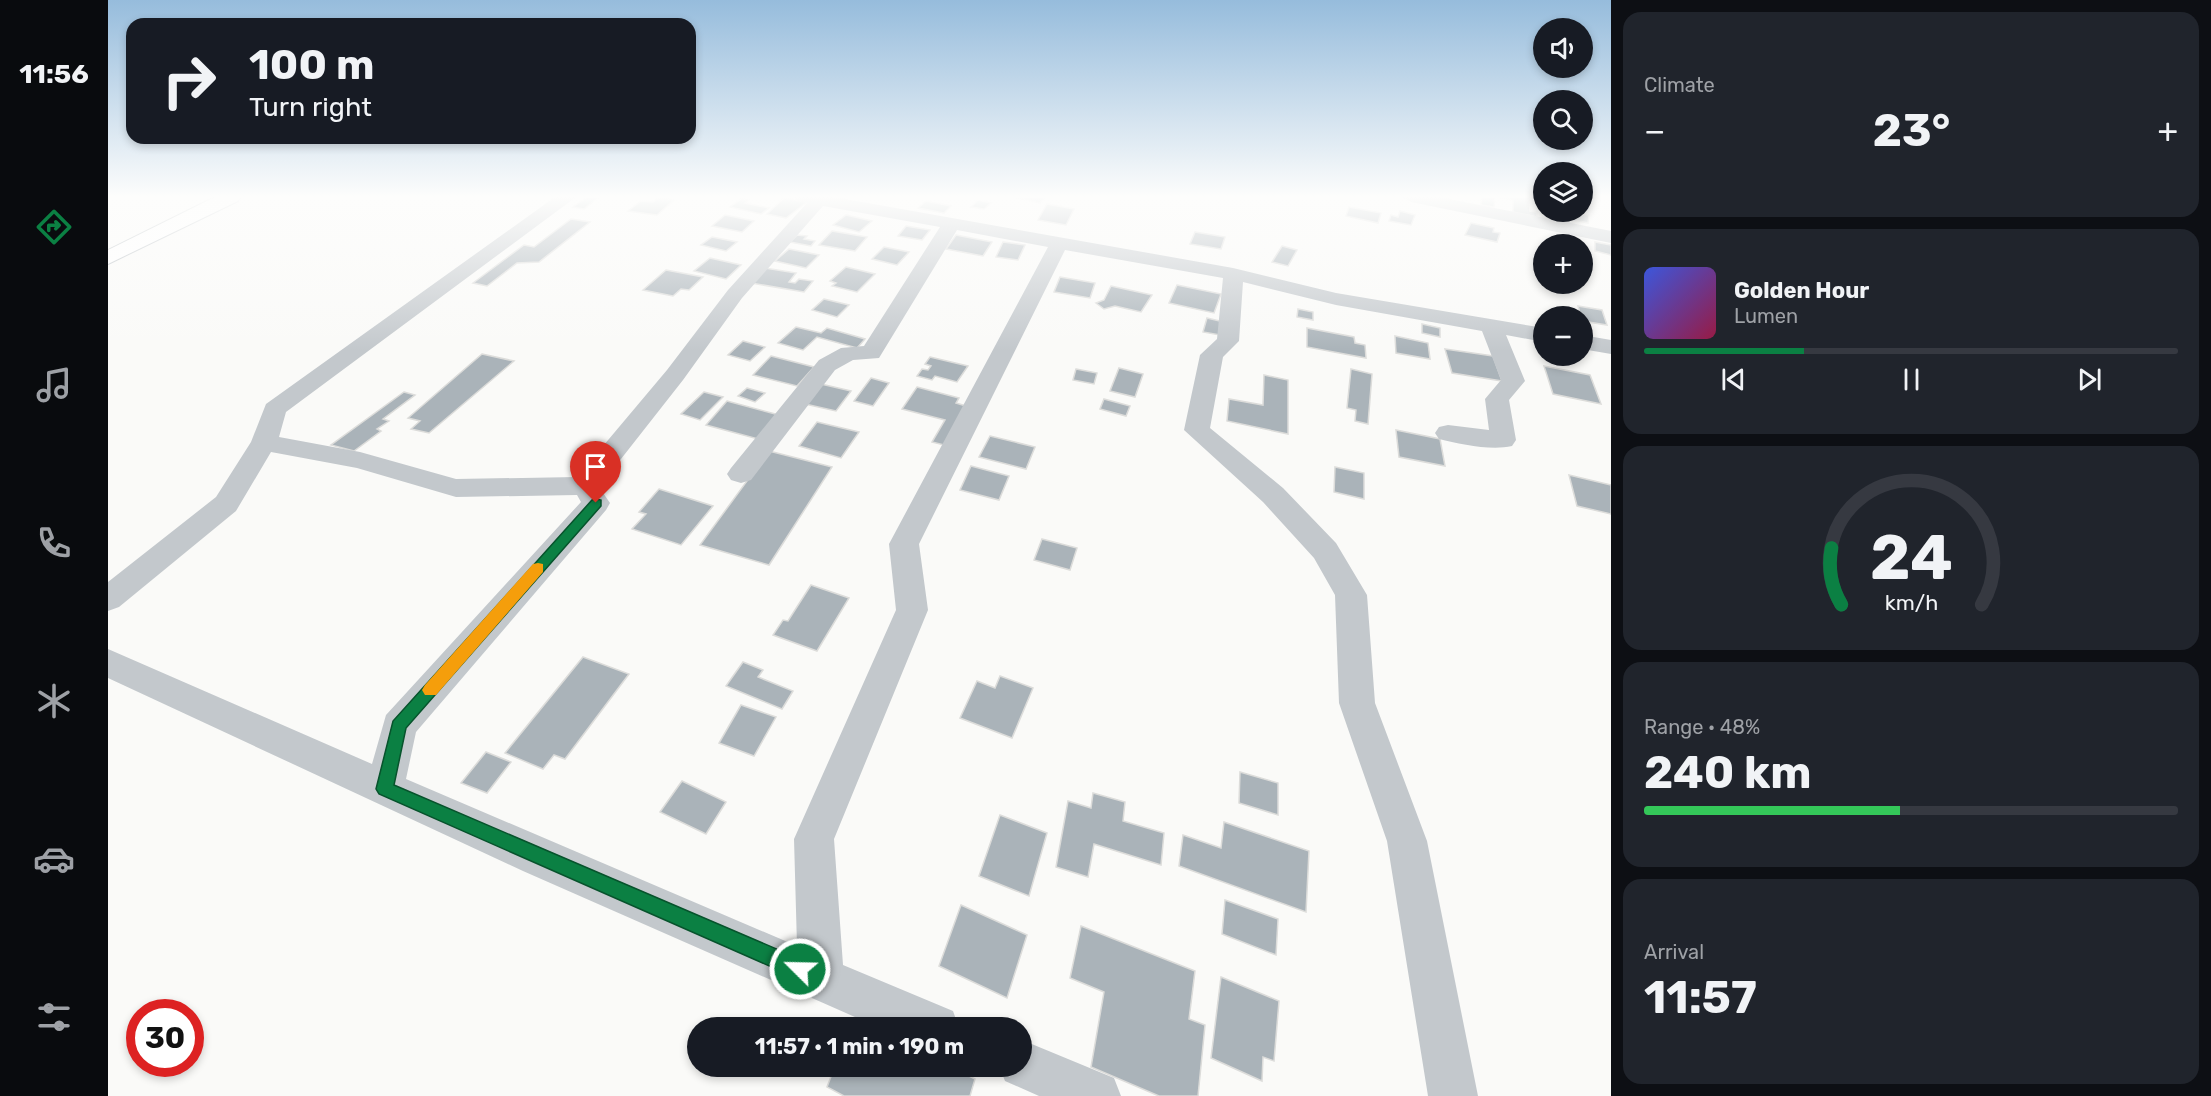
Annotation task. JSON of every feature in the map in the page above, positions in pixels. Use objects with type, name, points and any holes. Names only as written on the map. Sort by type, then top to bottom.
[{"type":"street","points":[[108,258],[128,248]]},
{"type":"street","points":[[108,599],[226,504],[264,442],[275,409],[497,248]]},
{"type":"street","points":[[585,486],[675,375],[772,248]]},
{"type":"street","points":[[741,474],[826,365],[849,353],[871,353],[936,248]]},
{"type":"street","points":[[821,978],[814,839],[912,610],[904,544],[1056,248]]},
{"type":"street","points":[[1088,248],[1233,274],[1336,299],[1533,333]]},
{"type":"street","points":[[1233,274],[1228,341],[1212,355],[1197,430],[1273,495],[1325,552],[1351,595],[1358,703],[1407,841],[1453,1096]]},
{"type":"street","points":[[1448,433],[1503,440],[1497,399],[1513,381],[1491,326]]},
{"type":"street","points":[[1593,344],[1611,347]]},
{"type":"street","points":[[264,442],[360,460],[456,488],[585,486]]},
{"type":"street","points":[[385,789],[399,726],[596,503],[585,486]]},
{"type":"street","points":[[108,663],[385,789],[911,1017]]},
{"type":"street","points":[[1032,1068],[1096,1096]]},
{"type":"building","points":[[520,248],[557,248],[539,262],[517,263],[487,286],[473,283]]},
{"type":"building","points":[[838,248],[857,248],[855,251]]},
{"type":"building","points":[[883,248],[909,252],[897,265],[872,259]]},
{"type":"building","points":[[947,248],[988,248],[983,256]]},
{"type":"building","points":[[1000,248],[1024,248],[1018,260],[996,257]]},
{"type":"building","points":[[1281,248],[1297,250],[1288,266],[1272,262]]},
{"type":"building","points":[[1595,248],[1611,248],[1611,255],[1595,251]]},
{"type":"building","points":[[789,249],[819,255],[806,268],[775,261]]},
{"type":"building","points":[[710,258],[741,265],[726,279],[694,271]]},
{"type":"building","points":[[846,267],[875,274],[857,292],[832,286],[836,283],[830,281]]},
{"type":"building","points":[[765,268],[796,273],[789,282],[795,283],[799,279],[813,281],[804,292],[751,283]]},
{"type":"building","points":[[666,270],[703,277],[689,290],[681,289],[673,296],[643,290]]},
{"type":"building","points":[[1060,277],[1095,283],[1090,298],[1054,292]]},
{"type":"building","points":[[1177,285],[1221,294],[1214,313],[1169,303]]},
{"type":"building","points":[[1111,286],[1152,295],[1141,312],[1115,306],[1104,309],[1096,303],[1104,300]]},
{"type":"building","points":[[824,299],[849,305],[837,317],[812,310]]},
{"type":"building","points":[[1593,308],[1602,310],[1607,325],[1593,323]]},
{"type":"building","points":[[1298,309],[1313,312],[1313,320],[1297,317]]},
{"type":"building","points":[[1207,318],[1224,322],[1220,335],[1203,332]]},
{"type":"building","points":[[1422,324],[1440,328],[1440,337],[1422,333]]},
{"type":"building","points":[[796,327],[821,333],[827,328],[865,339],[857,348],[817,337],[803,350],[778,343]]},
{"type":"building","points":[[1307,328],[1354,337],[1355,343],[1365,345],[1366,358],[1307,347]]},
{"type":"building","points":[[1395,336],[1428,343],[1430,359],[1396,353]]},
{"type":"building","points":[[743,341],[765,347],[750,361],[728,355]]},
{"type":"building","points":[[1445,349],[1493,356],[1502,381],[1452,373]]},
{"type":"building","points":[[482,354],[514,361],[429,433],[411,429],[420,421],[408,418]]},
{"type":"building","points":[[771,356],[814,367],[797,386],[753,375]]},
{"type":"building","points":[[930,357],[968,366],[957,382],[935,376],[932,380],[917,376],[922,369],[928,370],[931,366],[925,364]]},
{"type":"building","points":[[1544,366],[1590,375],[1601,404],[1553,394]]},
{"type":"building","points":[[1119,368],[1143,374],[1135,397],[1110,391]]},
{"type":"building","points":[[1076,369],[1097,373],[1094,384],[1073,380]]},
{"type":"building","points":[[1351,369],[1372,374],[1368,424],[1355,421],[1356,410],[1347,408]]},
{"type":"building","points":[[1264,375],[1288,380],[1288,434],[1227,421],[1229,399],[1263,405]]},
{"type":"building","points":[[871,378],[889,383],[873,406],[854,401]]},
{"type":"building","points":[[821,384],[851,391],[836,411],[805,404]]},
{"type":"building","points":[[917,387],[959,398],[956,403],[966,406],[944,445],[932,442],[945,420],[902,409]]},
{"type":"building","points":[[747,388],[765,393],[755,402],[738,396]]},
{"type":"building","points":[[404,392],[415,395],[383,419],[389,421],[377,429],[381,431],[354,451],[331,445]]},
{"type":"building","points":[[704,392],[723,397],[700,420],[681,414]]},
{"type":"building","points":[[1104,399],[1130,406],[1126,416],[1100,409]]},
{"type":"building","points":[[727,401],[779,415],[758,439],[706,425]]},
{"type":"building","points":[[817,422],[859,432],[841,458],[799,446]]},
{"type":"building","points":[[1396,430],[1440,439],[1445,466],[1399,457]]},
{"type":"building","points":[[990,436],[1035,447],[1026,469],[979,457]]},
{"type":"building","points":[[769,451],[832,467],[769,565],[700,545]]},
{"type":"building","points":[[971,466],[1009,476],[999,500],[960,490]]},
{"type":"building","points":[[1335,467],[1364,473],[1364,499],[1334,492]]},
{"type":"building","points":[[1569,475],[1611,485],[1611,514],[1577,506]]},
{"type":"building","points":[[659,489],[713,506],[681,545],[632,529],[646,514],[639,512]]},
{"type":"building","points":[[1042,539],[1077,548],[1070,570],[1034,560]]},
{"type":"building","points":[[811,585],[849,598],[817,651],[773,635],[783,620],[788,621]]},
{"type":"building","points":[[583,657],[629,674],[565,759],[554,755],[543,769],[505,753]]},
{"type":"building","points":[[743,662],[763,670],[758,677],[793,691],[782,709],[726,686]]},
{"type":"building","points":[[1000,676],[1033,688],[1012,738],[960,718],[977,681],[995,688]]},
{"type":"building","points":[[741,705],[776,717],[754,756],[719,743]]},
{"type":"building","points":[[486,752],[511,762],[487,793],[461,783]]},
{"type":"building","points":[[1240,772],[1278,783],[1278,815],[1239,803]]},
{"type":"building","points":[[682,781],[726,802],[706,834],[660,812]]},
{"type":"building","points":[[1093,793],[1125,802],[1123,821],[1164,833],[1161,865],[1094,844],[1088,877],[1056,867],[1068,801],[1091,808]]},
{"type":"building","points":[[1000,815],[1047,833],[1029,896],[979,876]]},
{"type":"building","points":[[1224,822],[1309,851],[1306,912],[1179,866],[1183,835],[1221,848]]},
{"type":"building","points":[[1225,900],[1278,919],[1276,955],[1222,934]]},
{"type":"building","points":[[961,905],[1027,935],[1007,998],[939,966]]},
{"type":"building","points":[[1081,926],[1195,971],[1189,1019],[1205,1025],[1198,1096],[1159,1096],[1091,1067],[1104,992],[1070,978]]},
{"type":"building","points":[[1221,977],[1279,1001],[1274,1061],[1263,1057],[1262,1081],[1211,1058]]},
{"type":"building","points":[[831,1077],[971,1077],[975,1079],[970,1096],[844,1096],[827,1087]]},
{"type":"slow traffic","points":[[430,690],[538,568]]},
{"type":"route","points":[[596,503],[399,726],[385,789],[800,969]]}]
